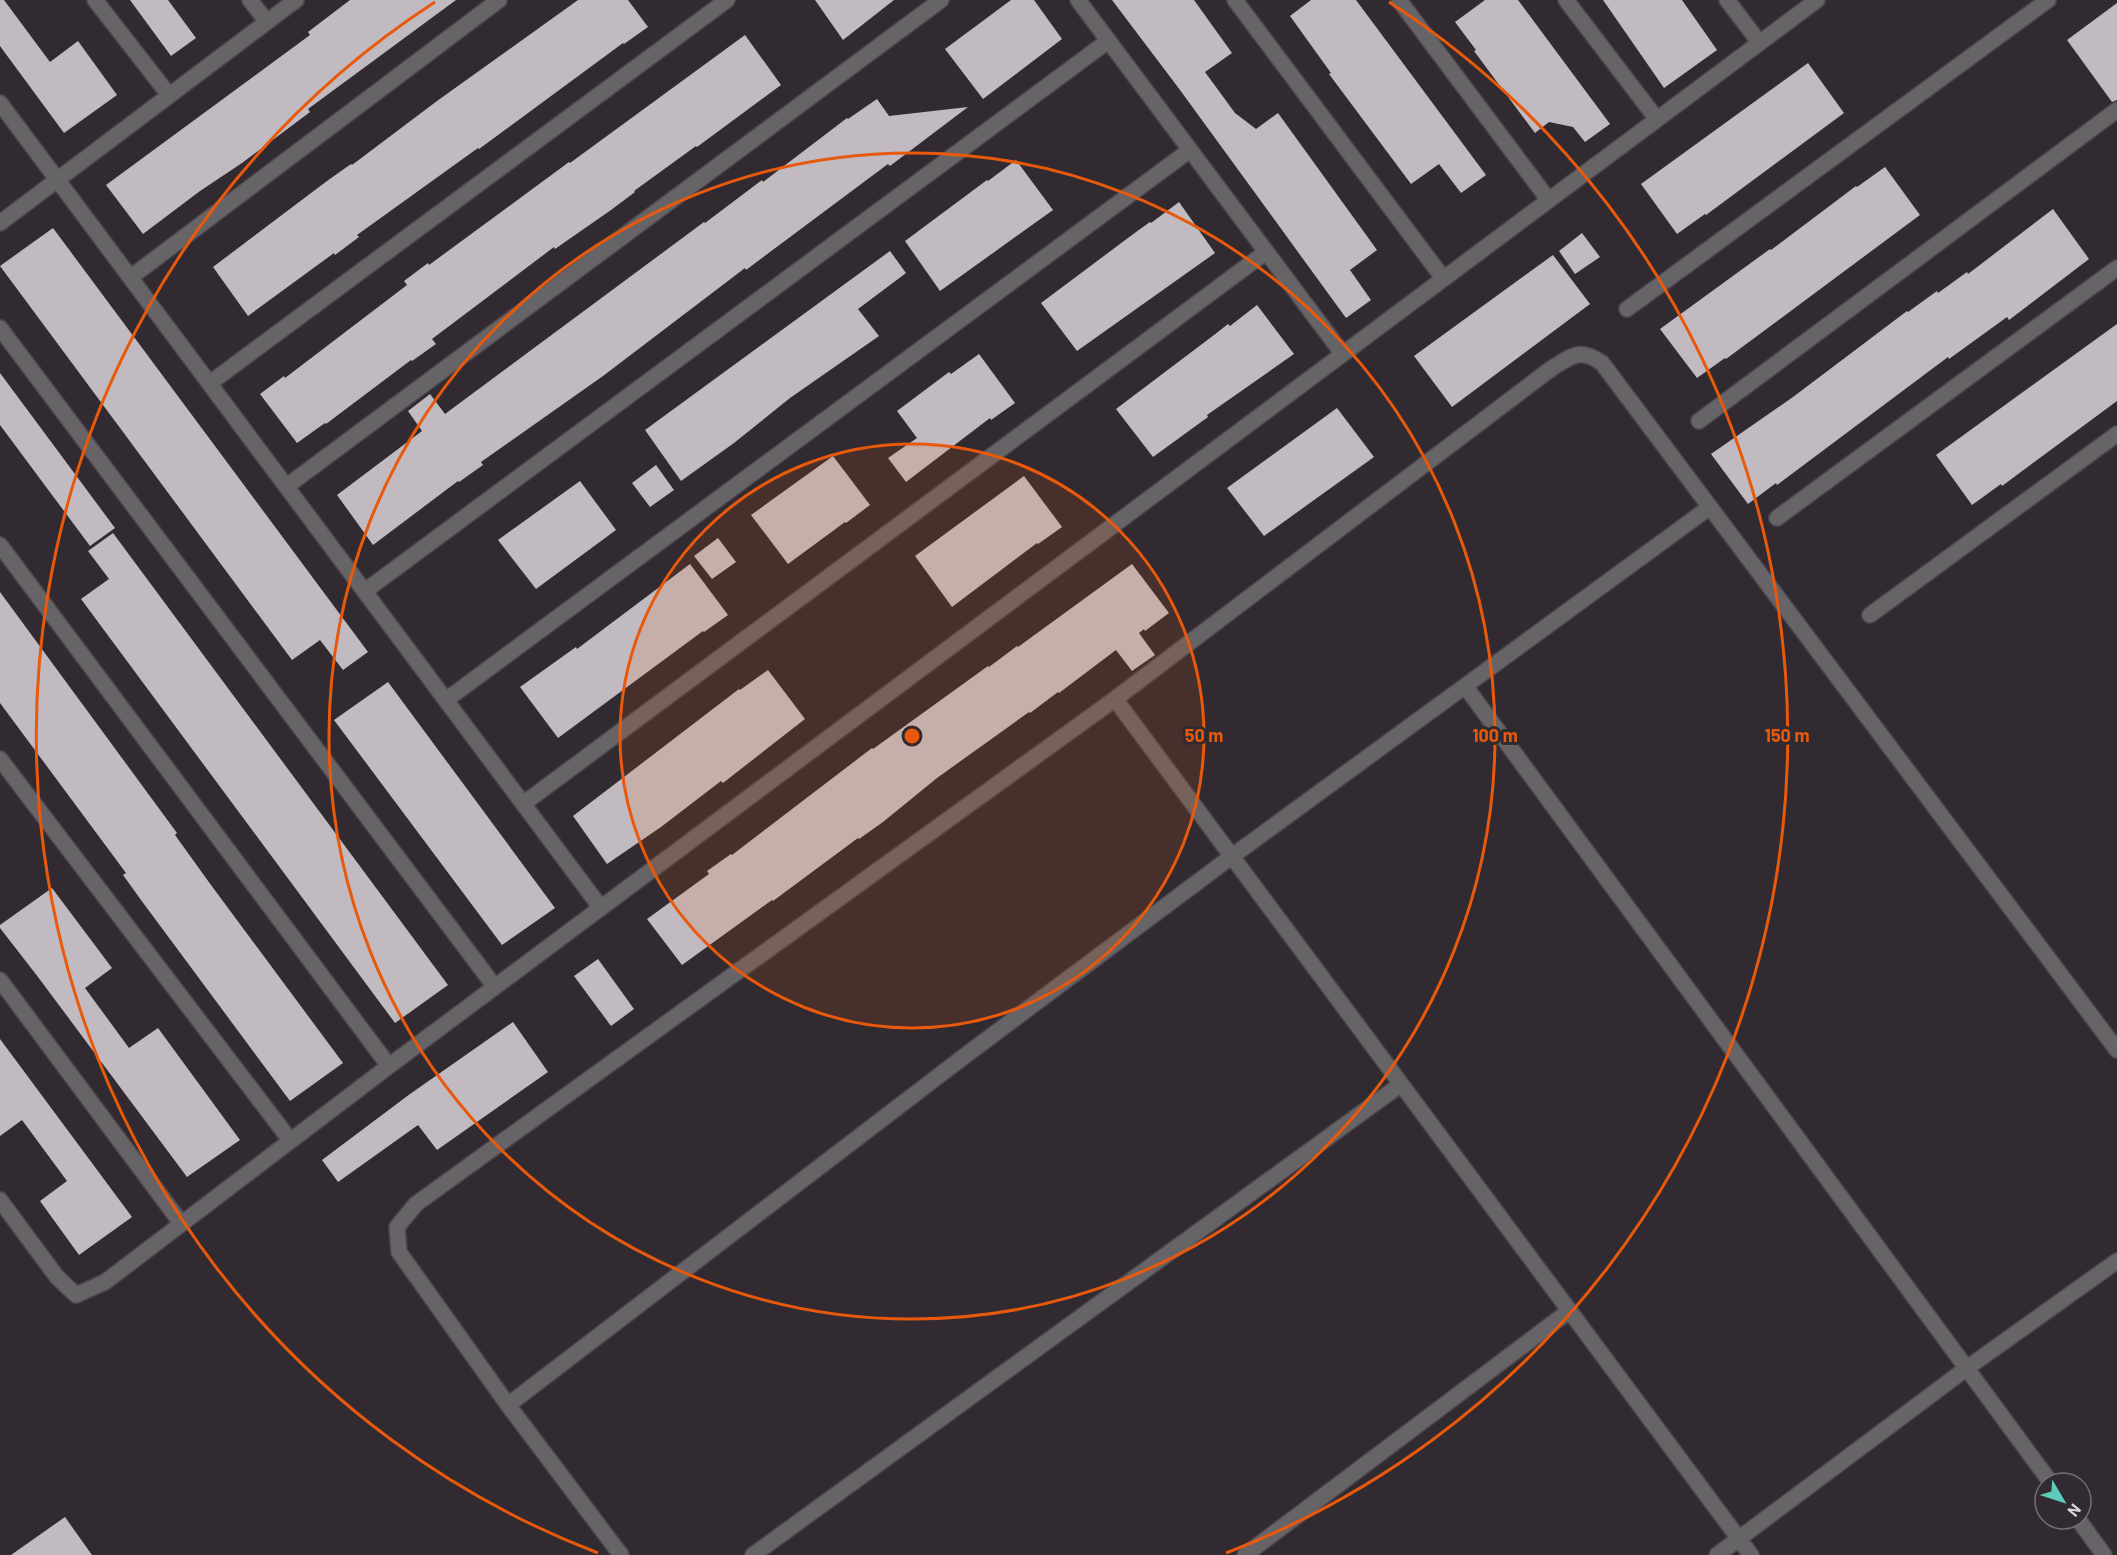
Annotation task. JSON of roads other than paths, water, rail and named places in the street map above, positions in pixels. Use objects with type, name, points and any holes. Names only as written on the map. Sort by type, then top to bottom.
[{"type":"street","points":[[95,0],[169,96]]},
{"type":"street","points":[[250,0],[267,22]]},
{"type":"street","points":[[0,223],[296,0]]},
{"type":"street","points":[[131,277],[499,0]]},
{"type":"street","points":[[210,383],[727,0]]},
{"type":"street","points":[[287,486],[941,0]]},
{"type":"street","points":[[1078,0],[1342,353]]},
{"type":"street","points":[[1235,0],[1443,278]]},
{"type":"street","points":[[1398,0],[1548,199]]},
{"type":"street","points":[[1566,0],[1656,118]]},
{"type":"street","points":[[1726,0],[1759,42]]},
{"type":"street","points":[[0,1200],[57,1277],[76,1295],[105,1282],[290,1140],[1817,0]]},
{"type":"street","points":[[1627,309],[2048,0]]},
{"type":"street","points":[[365,591],[1108,41]]},
{"type":"street","points":[[0,103],[601,908]]},
{"type":"street","points":[[1700,421],[2117,110]]},
{"type":"street","points":[[446,700],[1190,150]]},
{"type":"street","points":[[523,804],[1266,252]]},
{"type":"street","points":[[1777,518],[2117,268]]},
{"type":"street","points":[[0,328],[495,987]]},
{"type":"street","points":[[621,1555],[508,1405],[399,1252],[397,1227],[416,1204],[1115,699],[1552,368],[1575,355],[1590,354],[1602,363],[2117,1050]]},
{"type":"street","points":[[1870,615],[2117,434]]},
{"type":"street","points":[[508,1405],[962,1058],[1231,857],[1710,507]]},
{"type":"street","points":[[0,545],[389,1066]]},
{"type":"street","points":[[1465,686],[2042,1471]]},
{"type":"street","points":[[1115,699],[1751,1555]]},
{"type":"street","points":[[0,759],[290,1140]]},
{"type":"street","points":[[0,980],[182,1223]]},
{"type":"street","points":[[753,1555],[1400,1084]]},
{"type":"street","points":[[1717,1555],[1967,1368],[2117,1261]]},
{"type":"street","points":[[1245,1555],[1569,1311]]},
{"type":"street","points":[[2087,1531],[2104,1555]]}]
